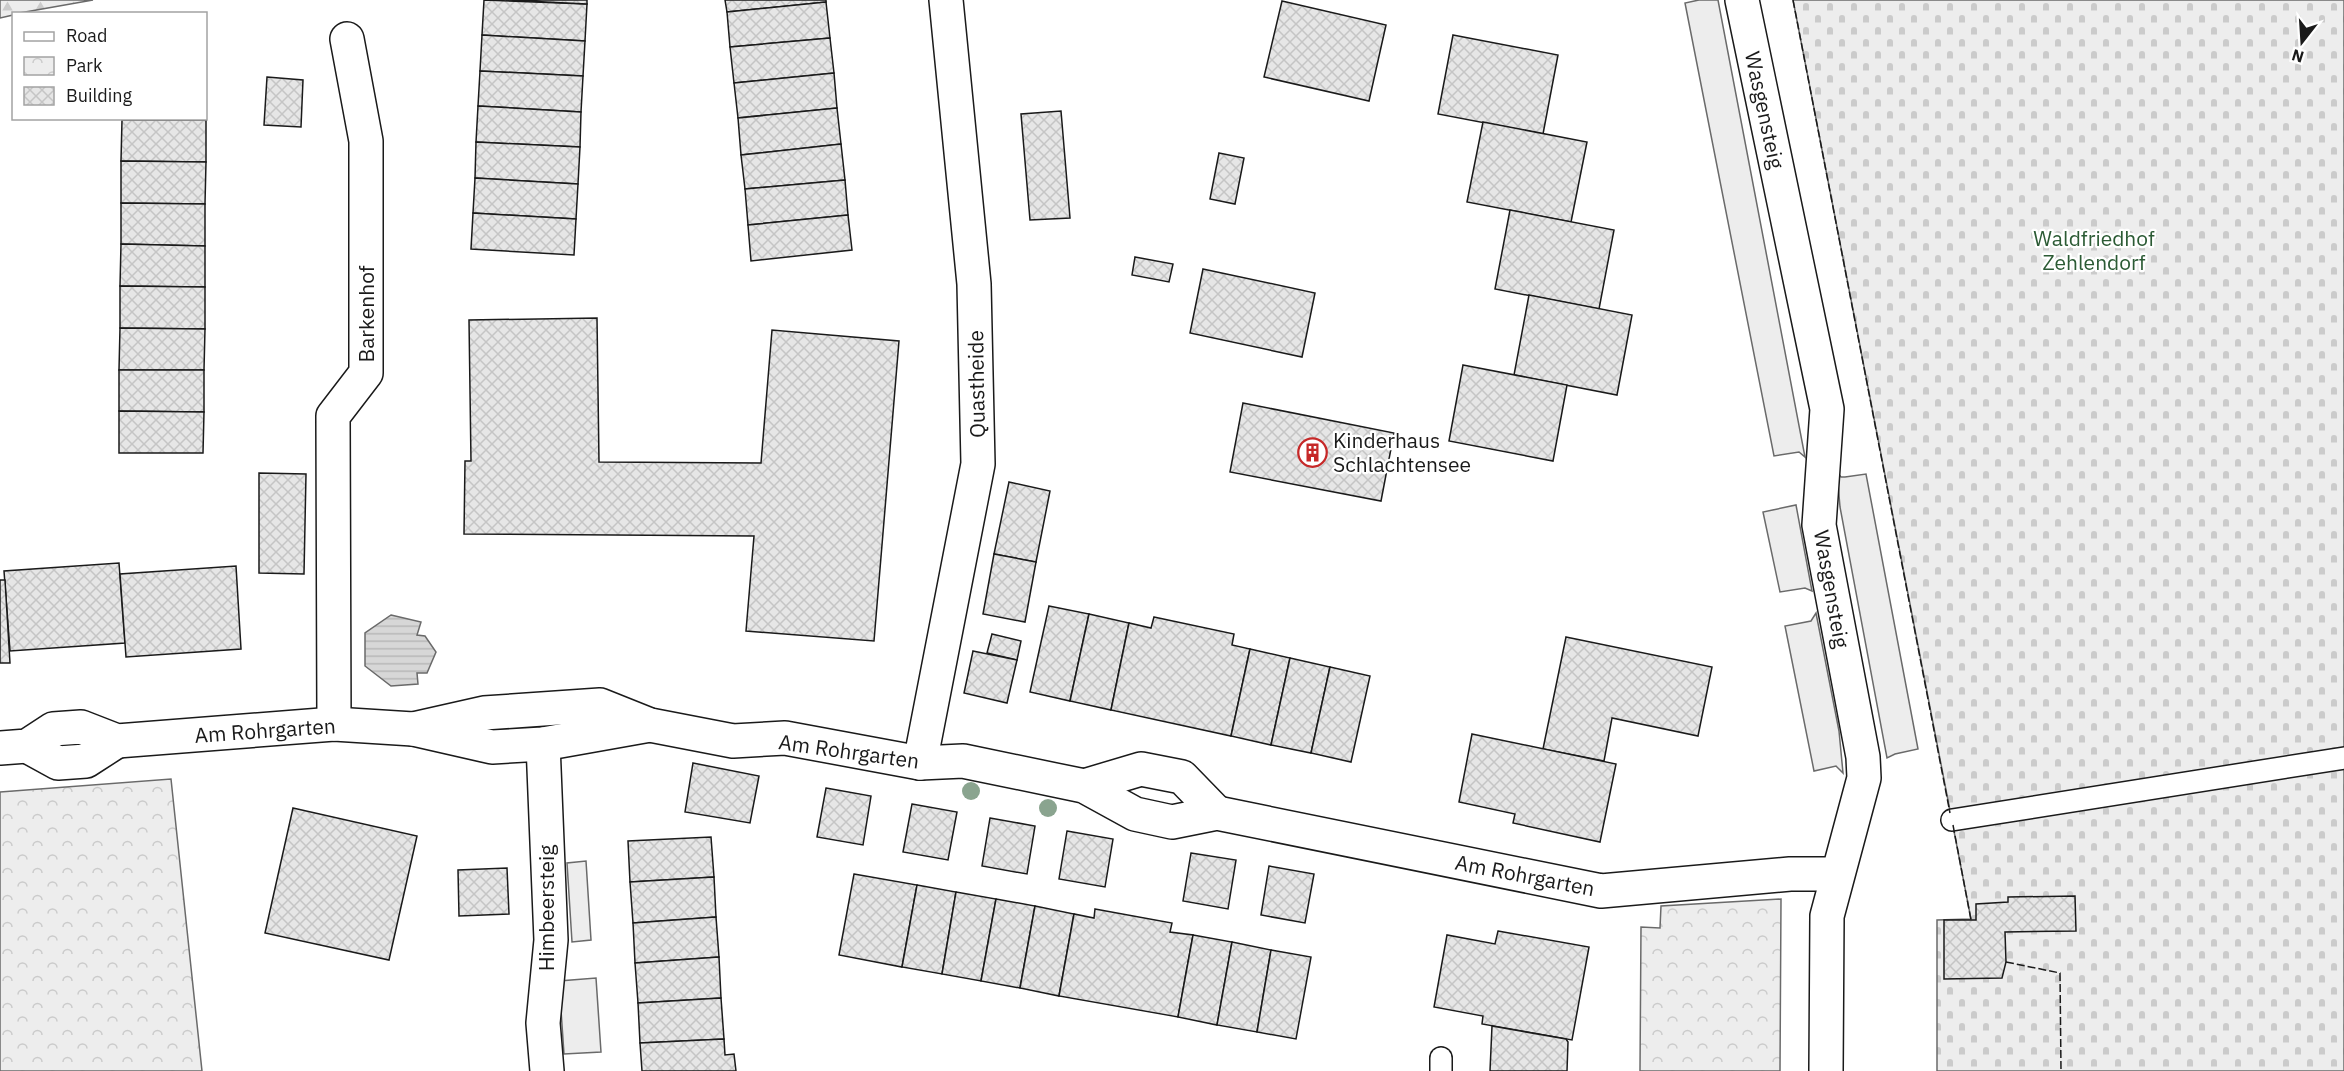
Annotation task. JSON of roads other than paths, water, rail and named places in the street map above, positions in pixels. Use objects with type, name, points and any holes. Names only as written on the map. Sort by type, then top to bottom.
[{"type":"street","name":"Quastheide","points":[[920,763],[978,464],[974,284],[946,0]]},
{"type":"street","name":"Wasgensteig","points":[[1742,0],[1827,409],[1819,525],[1863,757],[1864,778],[1827,916],[1826,1071]]},
{"type":"street","name":"Barkenhof","points":[[334,724],[333,416],[366,373],[366,141],[347,39]]},
{"type":"street","name":"Am Rohrgarten","points":[[413,729],[484,712],[600,705],[650,725],[733,741],[785,738],[920,763],[963,761],[1084,786],[1135,814],[1172,822],[1217,813],[1601,891],[1790,874],[1837,874]]},
{"type":"street","name":"Am Rohrgarten","points":[[13,747],[53,729],[81,727],[117,741],[334,724],[413,729],[492,747],[543,744],[650,725]]},
{"type":"street","name":"Himbeersteig","points":[[543,744],[551,940],[543,1023],[547,1071]]},
{"type":"street","name":"Am Rohrgarten","points":[[1084,786],[1141,769],[1182,777],[1217,813]]},
{"type":"lane","points":[[1952,820],[2344,758]]},
{"type":"place","name":"Kinderhaus Schlachtensee","points":[[1312,452]]},
{"type":"park label","name":"Waldfriedhof Zehlendorf","points":[[2094,250]]}]
